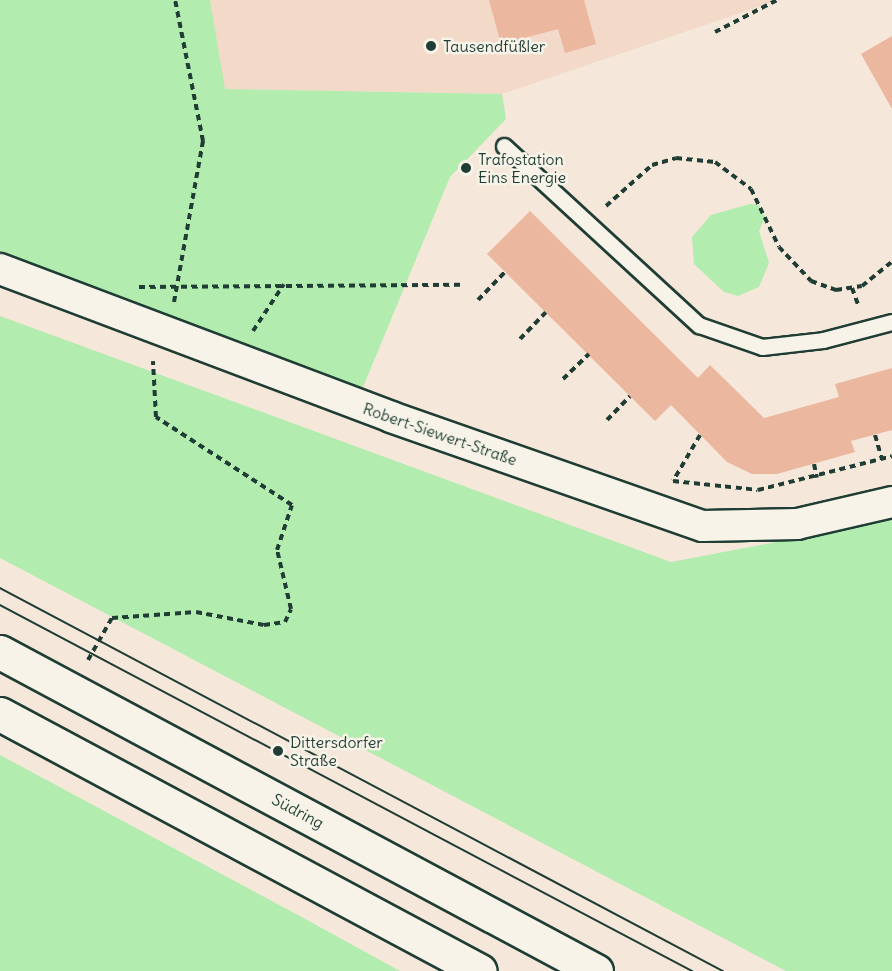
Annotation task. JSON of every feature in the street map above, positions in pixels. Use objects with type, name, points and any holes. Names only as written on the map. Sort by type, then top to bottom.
[{"type":"main road","name":"Südring","points":[[0,652],[596,971]]},
{"type":"main road","points":[[0,714],[480,971]]},
{"type":"street","name":"Robert-Siewert-Straße","points":[[0,269],[157,331],[703,526],[797,524],[892,502]]},
{"type":"lane","points":[[504,146],[699,325],[762,347],[823,340],[892,322]]},
{"type":"path","points":[[173,306],[180,284],[203,141],[174,0]]},
{"type":"path","points":[[715,32],[777,0]]},
{"type":"path","points":[[589,224],[652,165],[676,158],[716,162],[751,189],[779,247],[811,281],[836,290],[862,286],[892,262]]},
{"type":"path","points":[[478,300],[506,271]]},
{"type":"path","points":[[128,289],[180,284],[462,285]]},
{"type":"path","points":[[249,338],[284,284]]},
{"type":"path","points":[[520,339],[546,312]]},
{"type":"path","points":[[93,663],[87,660],[112,618],[196,612],[264,625],[285,622],[291,609],[277,550],[292,505],[156,417],[150,382],[157,331]]},
{"type":"path","points":[[563,379],[589,354]]},
{"type":"path","points":[[607,420],[630,396]]},
{"type":"path","points":[[700,435],[673,481],[758,490],[817,478],[892,456]]},
{"type":"path","points":[[875,435],[882,459]]},
{"type":"path","points":[[814,464],[817,478]]},
{"type":"shaded area","name":"Tausendfüßler","points":[[210,0],[779,0],[502,94],[224,89]]},
{"type":"green space","points":[[0,0],[210,0],[225,89],[502,94],[506,119],[450,177],[361,392],[0,252]]},
{"type":"green space","points":[[750,204],[759,205],[765,217],[759,231],[769,263],[759,287],[738,296],[724,292],[694,264],[692,237],[711,215]]},
{"type":"green space","points":[[0,316],[671,562],[892,520],[892,971],[786,971],[0,558]]},
{"type":"green space","points":[[0,755],[296,914],[400,971],[0,971]]},
{"type":"building","points":[[489,0],[584,0],[596,44],[565,53],[558,29],[501,44]]},
{"type":"building","points":[[892,36],[892,109],[861,54]]},
{"type":"building","points":[[530,211],[698,378],[710,365],[764,418],[839,397],[835,384],[892,368],[892,430],[851,441],[855,452],[777,474],[752,474],[727,462],[671,405],[655,421],[487,254]]},
{"type":"tram line","points":[[0,588],[723,971]]},
{"type":"tram line","points":[[0,605],[692,971]]},
{"type":"place","name":"Tausendfüßler","points":[[431,46]]},
{"type":"place","name":"Trafostation Eins Energie","points":[[466,168]]},
{"type":"place","name":"Dittersdorfer Straße","points":[[278,751]]}]
